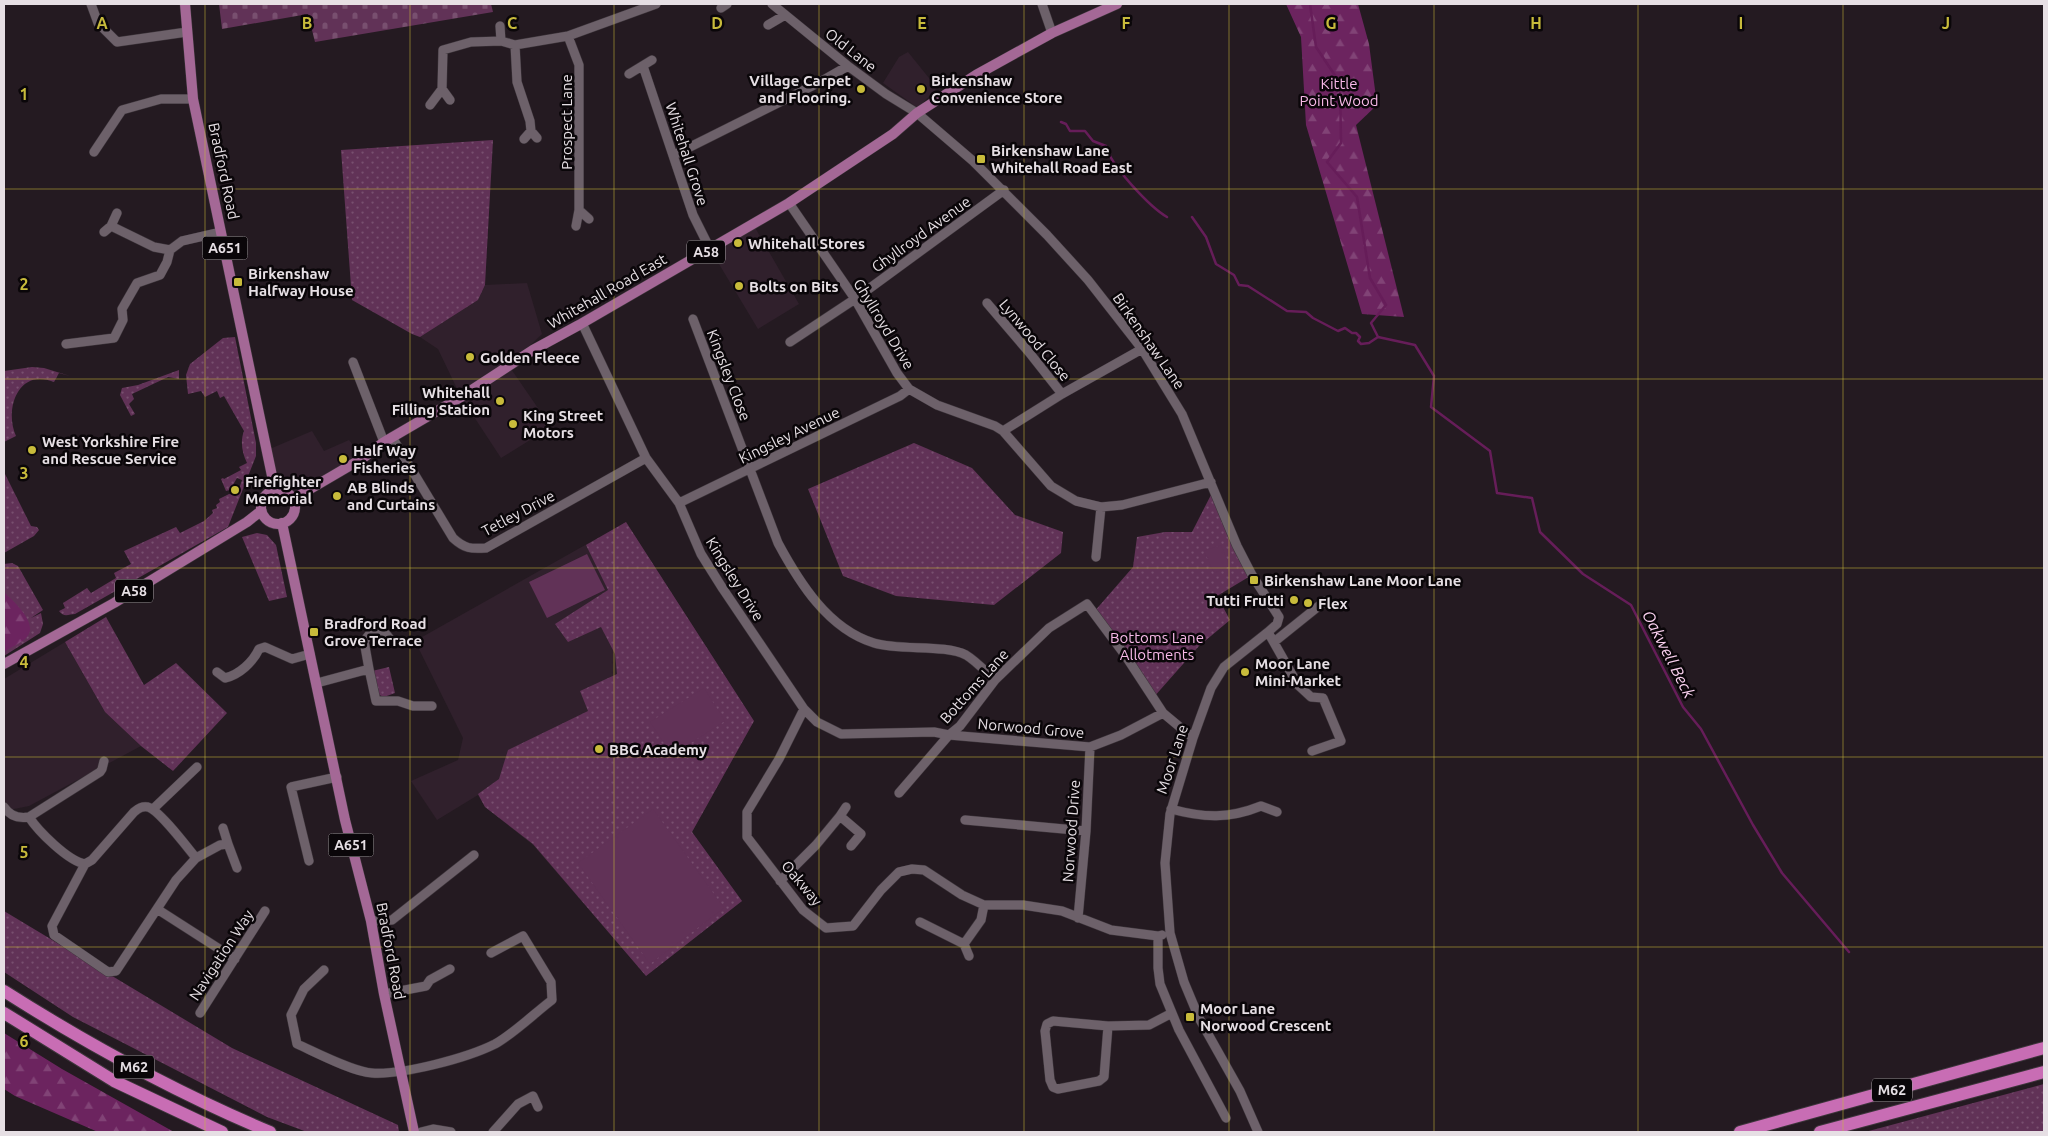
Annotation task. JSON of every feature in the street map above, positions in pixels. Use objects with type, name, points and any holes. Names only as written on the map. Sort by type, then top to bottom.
[{"type":"highway","name":"M62","points":[[4,991],[56,1024],[124,1062],[191,1097],[270,1132]]},
{"type":"highway","name":"M62","points":[[4,1013],[114,1081],[222,1132]]},
{"type":"highway","name":"M62","points":[[1740,1132],[2044,1048]]},
{"type":"highway","name":"M62","points":[[1820,1132],[2044,1072]]},
{"type":"main road","name":"Bradford Road","points":[[185,4],[193,99],[275,490]]},
{"type":"main road","name":"Whitehall Road East","points":[[293,499],[363,458],[388,439],[461,397],[533,350],[789,203],[893,134],[917,113],[976,76],[1052,33],[1117,4]]},
{"type":"main road","points":[[262,511],[269,521],[282,523],[292,516],[295,507],[293,499],[285,491],[275,490]]},
{"type":"main road","name":"A58","points":[[4,664],[114,603],[247,522],[262,511],[261,503],[265,496],[275,490]]},
{"type":"main road","name":"Bradford Road","points":[[282,523],[354,859],[371,922],[384,994],[414,1132]]},
{"type":"street","points":[[91,4],[98,24],[117,42],[187,32]]},
{"type":"street","points":[[430,105],[442,89],[443,50],[470,42],[501,41],[515,45],[568,36],[656,4]]},
{"type":"street","name":"Old Lane","points":[[772,4],[848,66],[886,94],[917,113]]},
{"type":"street","points":[[1042,4],[1052,33]]},
{"type":"street","points":[[768,25],[785,15]]},
{"type":"street","points":[[500,26],[501,41]]},
{"type":"street","name":"Prospect Lane","points":[[568,36],[580,65],[580,210],[576,226]]},
{"type":"street","points":[[515,45],[517,82],[534,135],[524,138]]},
{"type":"street","points":[[629,74],[652,60]]},
{"type":"street","name":"Whitehall Grove","points":[[643,66],[693,215],[710,249]]},
{"type":"street","points":[[674,155],[848,66]]},
{"type":"street","points":[[442,89],[450,100]]},
{"type":"street","points":[[94,152],[122,110],[161,99],[193,99]]},
{"type":"street","name":"Birkenshaw Lane","points":[[917,113],[1004,190],[1088,280],[1142,349],[1182,414],[1237,546],[1252,575],[1279,617],[1277,624],[1268,632]]},
{"type":"street","name":"Ghyllroyd Avenue","points":[[790,342],[855,299],[1004,190]]},
{"type":"street","name":"Ghyllroyd Drive","points":[[789,203],[855,299],[897,373],[909,389],[937,405],[995,426],[1003,432]]},
{"type":"street","points":[[580,210],[589,219]]},
{"type":"street","points":[[116,213],[107,229],[170,250]]},
{"type":"street","points":[[66,344],[114,338],[123,320],[122,309],[137,283],[160,276],[168,262],[170,250],[182,241],[221,232]]},
{"type":"street","name":"Lynwood Close","points":[[986,303],[1062,394]]},
{"type":"street","name":"Kingsley Close","points":[[693,319],[782,550],[793,571],[826,613],[846,629],[874,643],[898,648],[953,651],[966,655],[995,680]]},
{"type":"street","name":"Kingsley Drive","points":[[582,323],[646,458],[679,503],[701,554],[804,709],[817,722],[841,734],[934,732],[949,735]]},
{"type":"street","points":[[1142,349],[1062,394],[1003,432],[1051,486],[1076,501],[1101,507],[1122,505],[1211,482]]},
{"type":"street","name":"Tetley Drive","points":[[353,362],[388,439],[453,538],[462,547],[471,550],[486,548],[646,458]]},
{"type":"street","name":"Kingsley Avenue","points":[[679,503],[900,396],[909,389]]},
{"type":"street","points":[[1096,557],[1101,507]]},
{"type":"street","points":[[1274,642],[1325,601]]},
{"type":"street","name":"Bottoms Lane","points":[[899,793],[949,735],[960,726],[995,680],[1049,628],[1087,604],[1125,655],[1163,713],[1192,738]]},
{"type":"street","points":[[390,641],[385,632],[381,630],[372,631],[364,641],[376,701],[398,701],[420,706],[432,706]]},
{"type":"street","points":[[1268,632],[1298,685],[1311,697],[1323,698],[1341,741],[1312,751]]},
{"type":"street","name":"Moor Lane","points":[[1258,1132],[1240,1091],[1199,1018],[1184,982],[1170,933],[1165,863],[1171,809],[1192,738],[1211,688],[1224,667],[1268,632]]},
{"type":"street","points":[[250,642],[259,649]]},
{"type":"street","points":[[217,672],[225,678],[236,675],[257,654],[259,649],[265,647],[292,659],[310,654]]},
{"type":"street","points":[[317,683],[369,669]]},
{"type":"street","name":"Oakway","points":[[804,709],[779,759],[747,812],[747,837],[803,910],[826,928],[853,926],[881,890],[899,872],[912,868],[924,870],[962,896],[984,905]]},
{"type":"street","name":"Norwood Grove","points":[[949,735],[1090,747],[1121,735],[1163,713]]},
{"type":"street","name":"Norwood Drive","points":[[1078,918],[1086,830],[1090,747]]},
{"type":"street","points":[[4,807],[7,812],[18,818],[29,817],[100,772],[104,761]]},
{"type":"street","points":[[153,809],[197,767]]},
{"type":"street","points":[[309,861],[292,787],[337,777]]},
{"type":"street","points":[[1171,809],[1188,814],[1214,817],[1245,812],[1261,806],[1277,812]]},
{"type":"street","points":[[196,858],[153,809],[141,807],[134,812],[92,860],[85,864],[52,926],[54,935],[108,972],[116,971],[176,880],[196,858],[220,845],[228,844]]},
{"type":"street","points":[[780,881],[816,845],[846,807]]},
{"type":"street","points":[[840,816],[861,834],[851,846]]},
{"type":"street","points":[[29,817],[41,834],[75,860],[85,864]]},
{"type":"street","points":[[965,820],[1086,830]]},
{"type":"street","points":[[223,828],[237,868]]},
{"type":"street","points":[[371,922],[392,920],[474,855]]},
{"type":"street","points":[[964,944],[981,920],[984,905],[1023,905],[1062,911],[1111,930],[1158,936],[1170,933]]},
{"type":"street","points":[[157,909],[235,959]]},
{"type":"street","name":"Navigation Way","points":[[200,1013],[265,911]]},
{"type":"street","points":[[920,922],[964,944],[969,956]]},
{"type":"street","points":[[490,953],[523,936],[529,928]]},
{"type":"street","points":[[324,970],[304,989],[292,1015],[297,1044],[330,1060],[371,1073],[400,1071],[454,1060],[496,1044],[552,1000],[551,982],[523,936]]},
{"type":"street","points":[[1158,936],[1160,984],[1179,1030],[1226,1118]]},
{"type":"street","points":[[384,994],[426,986],[430,980],[450,969]]},
{"type":"street","points":[[1108,1026],[1104,1077],[1099,1081],[1058,1089],[1053,1088],[1050,1080],[1045,1031],[1047,1024],[1053,1021],[1108,1026],[1149,1025],[1172,1013]]},
{"type":"street","points":[[493,1132],[518,1104],[533,1096],[538,1107]]},
{"type":"street","points":[[421,1132],[433,1129],[451,1132]]},
{"type":"shaded area","points":[[908,52],[937,88],[918,108],[883,83],[899,57]]},
{"type":"shaded area","points":[[753,224],[799,304],[758,329],[710,249]]},
{"type":"shaded area","points":[[527,283],[542,334],[509,366],[551,427],[501,458],[461,397],[438,349],[420,337],[478,300],[485,285]]},
{"type":"shaded area","points":[[312,431],[324,451],[349,440],[363,458],[291,497],[285,491],[275,490],[265,451]]},
{"type":"shaded area","name":"BBG Academy","points":[[626,522],[754,721],[692,832],[742,901],[646,976],[533,845],[485,807],[478,795],[437,820],[411,781],[458,760],[463,738],[415,641]]},
{"type":"shaded area","points":[[65,642],[105,712],[141,746],[29,806],[4,811],[4,679]]},
{"type":"green space","points":[[219,4],[491,4],[493,12],[315,42],[308,14],[222,29]]},
{"type":"green space","name":"Kittle Point Wood","points":[[1286,4],[1358,4],[1369,44],[1377,105],[1356,125],[1404,317],[1362,314],[1306,125],[1301,37]]},
{"type":"green space","points":[[493,140],[485,285],[478,300],[420,337],[352,300],[341,150]]},
{"type":"green space","points":[[235,337],[256,443],[256,456],[228,527],[75,614],[63,614],[59,611],[65,608],[63,603],[87,588],[91,593],[116,578],[114,573],[131,564],[124,551],[176,527],[180,533],[204,521],[213,513],[212,510],[217,508],[216,505],[220,502],[219,499],[229,494],[237,495],[242,480],[237,478],[230,490],[226,491],[221,479],[241,470],[239,467],[247,463],[242,447],[244,431],[224,396],[220,398],[217,391],[205,397],[201,391],[188,394],[186,375],[190,364],[223,338]]},
{"type":"green space","points":[[32,367],[44,368],[70,376],[59,373],[54,382],[42,379],[31,380],[23,386],[13,404],[13,426],[16,436],[4,442],[4,371]]},
{"type":"green space","points":[[179,370],[179,379],[168,377],[132,394],[134,399],[129,404],[135,414],[131,416],[120,395],[122,388],[138,385]]},
{"type":"green space","points":[[914,443],[972,468],[1015,515],[1063,532],[1061,553],[994,605],[896,596],[843,576],[808,489]]},
{"type":"green space","points":[[4,472],[31,526],[37,527],[39,530],[34,536],[4,553]]},
{"type":"green space","name":"Bottoms Lane Allotments","points":[[1214,489],[1252,575],[1217,596],[1230,620],[1199,646],[1153,698],[1093,613],[1133,567],[1137,537],[1165,532],[1192,532]]},
{"type":"green space","name":"BBG Academy","points":[[626,522],[754,721],[692,832],[742,901],[646,976],[533,844],[485,807],[478,794],[499,779],[508,750],[588,711],[580,691],[617,674],[615,654],[601,627],[568,642],[555,624],[608,590],[586,545]]},
{"type":"green space","points":[[257,533],[267,535],[276,545],[287,597],[269,601],[242,537]]},
{"type":"green space","points":[[1221,545],[1230,566],[1214,573],[1204,551]]},
{"type":"green space","points":[[587,554],[605,590],[547,618],[529,582]]},
{"type":"green space","points":[[12,563],[18,566],[43,610],[31,618],[41,613],[43,624],[40,633],[4,656],[4,564]]},
{"type":"green space","points":[[4,592],[27,619],[30,631],[25,639],[4,652]]},
{"type":"green space","points":[[106,617],[144,685],[176,663],[227,713],[173,771],[141,746],[105,712],[65,642]]},
{"type":"green space","points":[[389,667],[395,693],[384,697],[377,694],[372,671]]},
{"type":"green space","points":[[704,688],[725,721],[672,755],[650,722]]},
{"type":"green space","points":[[653,809],[724,908],[650,964],[578,863]]},
{"type":"green space","points":[[4,911],[232,1048],[398,1125],[399,1132],[307,1132],[267,1117],[73,1017],[4,972]]},
{"type":"green space","points":[[4,1033],[62,1069],[174,1132],[98,1132],[15,1096],[4,1089]]},
{"type":"green space","points":[[2044,1084],[2044,1132],[1865,1132]]},
{"type":"waterway","points":[[1310,4],[1316,47],[1340,83],[1341,143],[1327,162],[1357,197],[1370,278],[1386,305],[1371,323],[1378,337]]},
{"type":"waterway","points":[[1061,122],[1066,124],[1070,131],[1085,131],[1093,141],[1106,146],[1115,164],[1132,185],[1167,217]]},
{"type":"waterway","points":[[1192,217],[1206,237],[1216,264],[1234,275],[1239,285],[1248,286],[1287,311],[1306,312],[1313,318],[1338,331],[1345,328],[1352,333],[1356,333],[1360,337],[1358,341],[1361,344],[1369,343],[1378,337]]},
{"type":"waterway","name":"Oakwell Beck","points":[[1378,337],[1415,345],[1434,376],[1431,407],[1490,451],[1497,493],[1532,498],[1540,532],[1583,574],[1631,605],[1683,707],[1701,729],[1753,825],[1782,873],[1849,952]]},
{"type":"place","name":"Village Carpet and Flooring.","points":[[861,89]]},
{"type":"place","name":"Birkenshaw Convenience Store","points":[[921,89]]},
{"type":"place","name":"Birkenshaw Lane Whitehall Road East","points":[[981,159]]},
{"type":"place","name":"Whitehall Stores","points":[[738,243]]},
{"type":"place","name":"Birkenshaw Halfway House","points":[[238,282]]},
{"type":"place","name":"Bolts on Bits","points":[[739,286]]},
{"type":"place","name":"Golden Fleece","points":[[470,357]]},
{"type":"place","name":"Whitehall Filling Station","points":[[500,401]]},
{"type":"place","name":"King Street Motors","points":[[513,424]]},
{"type":"place","name":"West Yorkshire Fire and Rescue Service","points":[[32,450]]},
{"type":"place","name":"Half Way Fisheries","points":[[343,459]]},
{"type":"place","name":"Firefighter Memorial","points":[[235,490]]},
{"type":"place","name":"AB Blinds and Curtains","points":[[337,496]]},
{"type":"place","name":"Birkenshaw Lane Moor Lane","points":[[1254,580]]},
{"type":"place","name":"Tutti Frutti","points":[[1294,600]]},
{"type":"place","name":"Flex","points":[[1308,603]]},
{"type":"place","name":"Bradford Road Grove Terrace","points":[[314,632]]},
{"type":"place","name":"Moor Lane Mini-Market","points":[[1245,672]]},
{"type":"place","name":"BBG Academy","points":[[599,749]]},
{"type":"place","name":"Moor Lane Norwood Crescent","points":[[1190,1017]]}]
